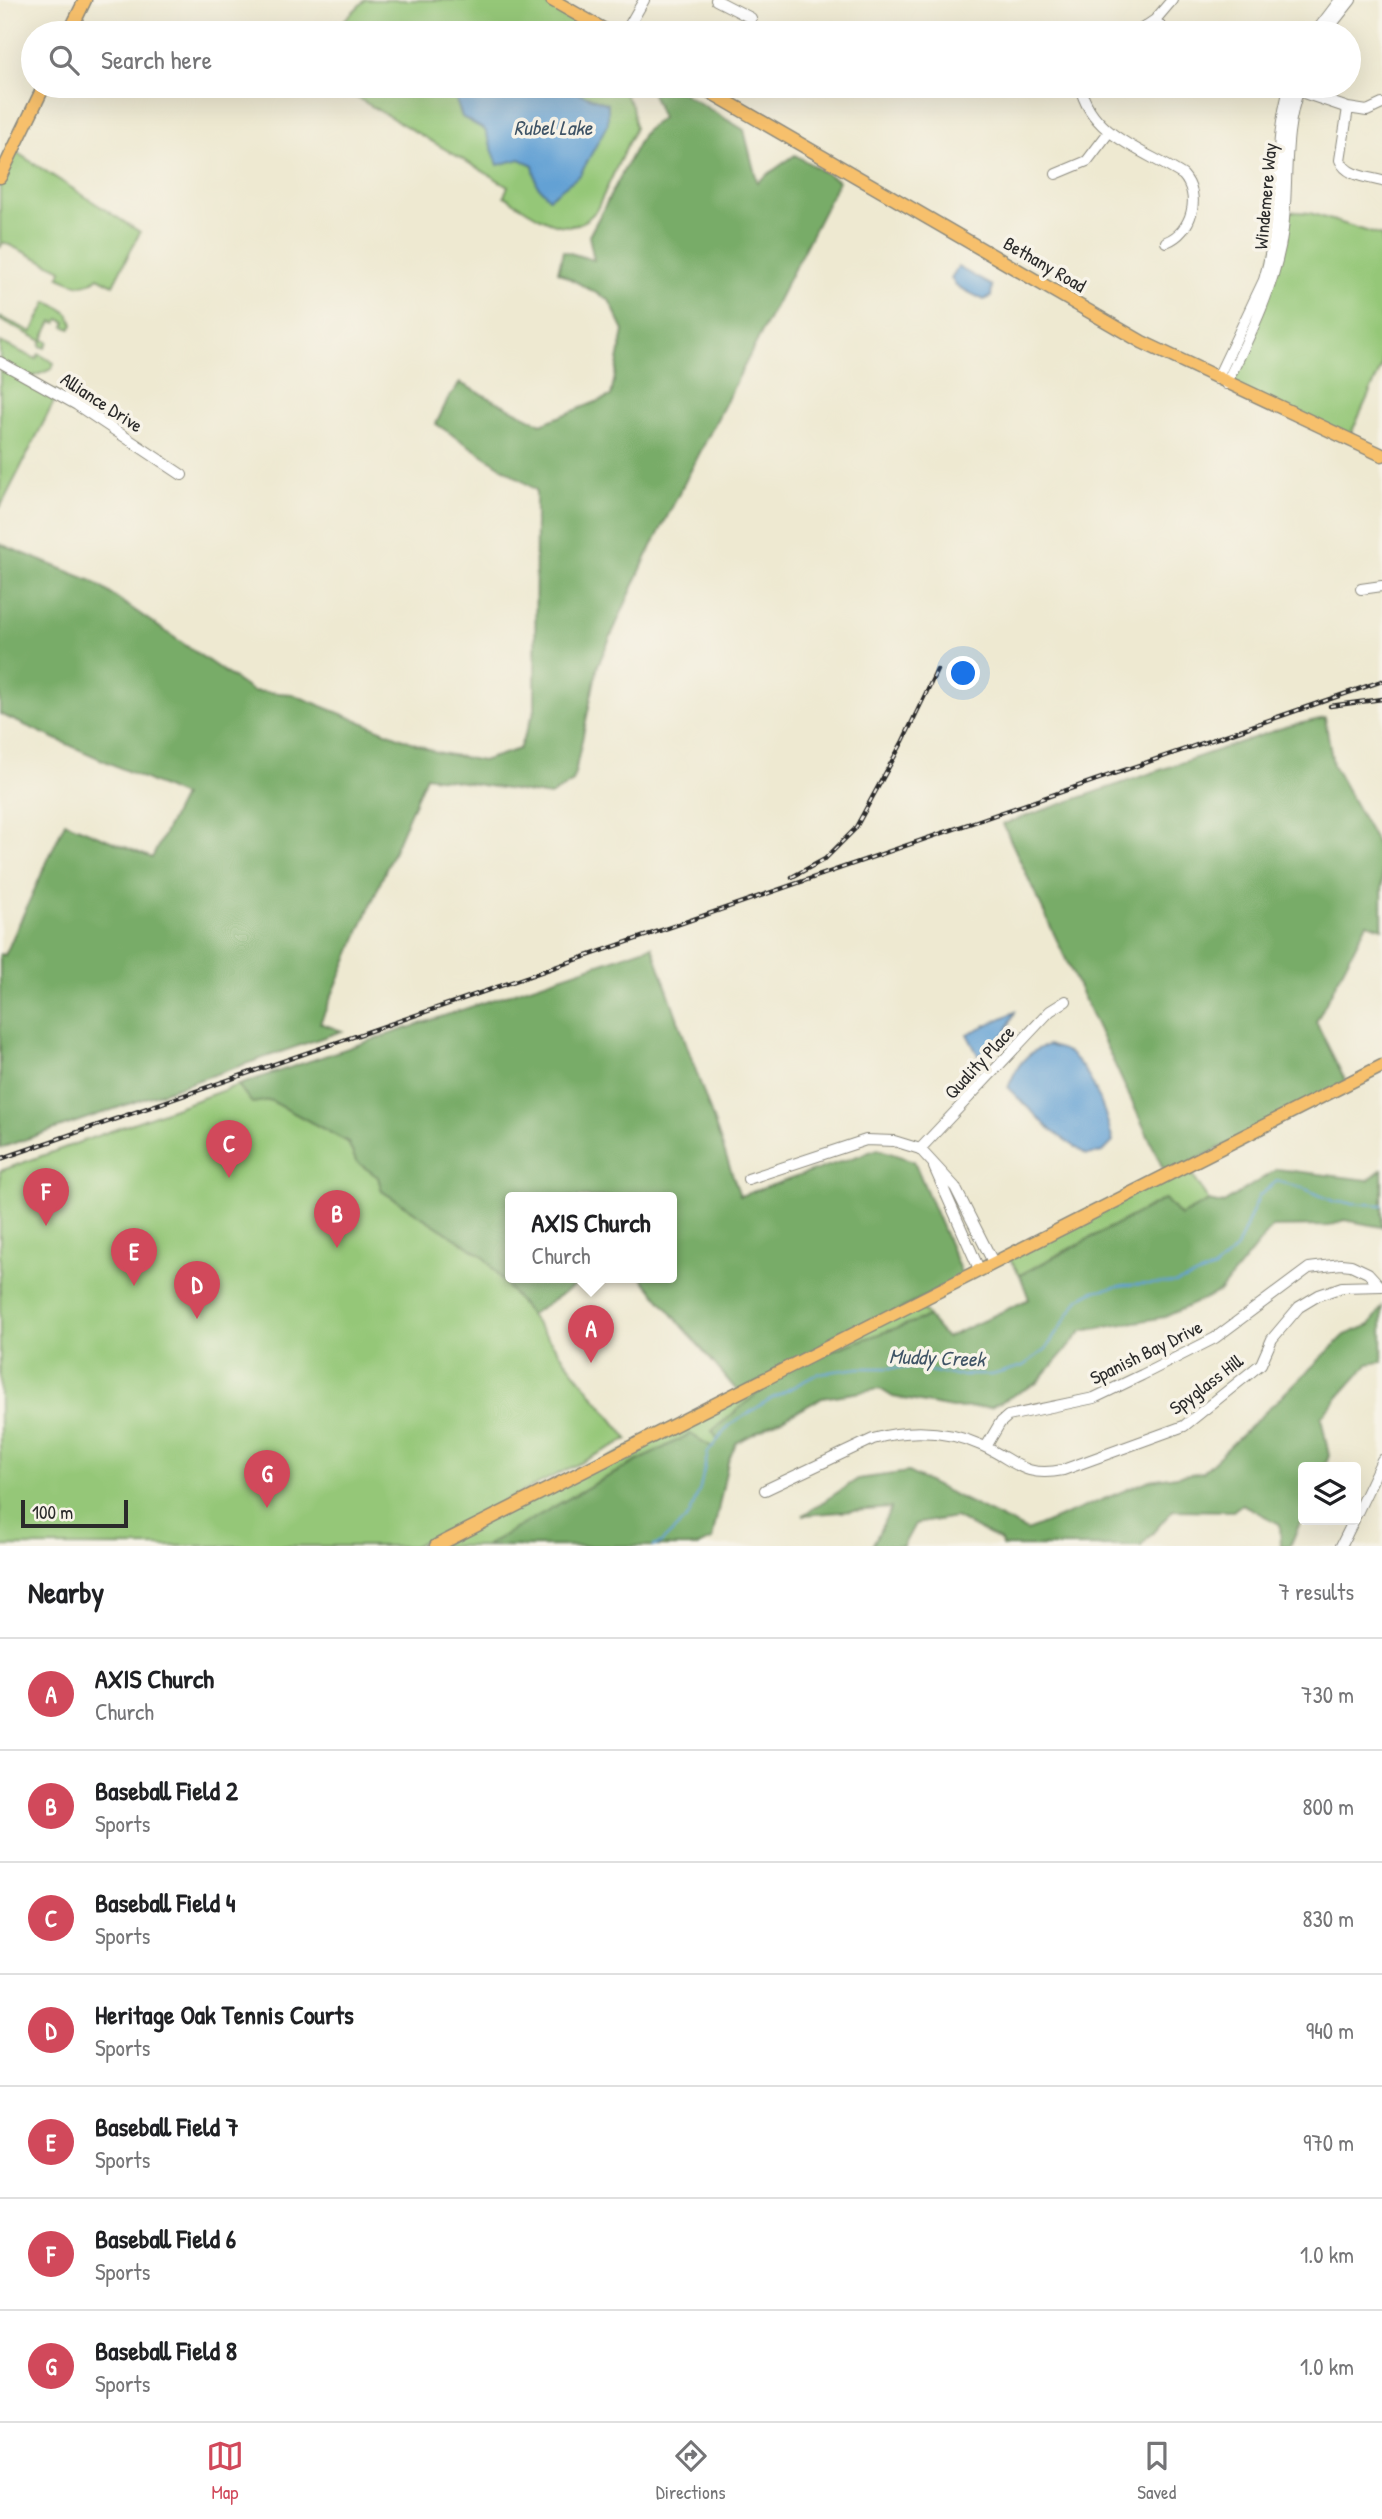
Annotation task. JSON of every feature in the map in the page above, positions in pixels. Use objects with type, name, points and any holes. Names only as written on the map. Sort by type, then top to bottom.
[{"type":"main road","points":[[75,21],[85,0]]},
{"type":"main road","points":[[552,0],[589,21]]},
{"type":"main road","points":[[0,177],[38,98]]},
{"type":"main road","name":"Bethany Road","points":[[721,98],[1161,352],[1382,455]]},
{"type":"main road","points":[[436,1546],[1382,1066]]},
{"type":"street","points":[[632,21],[644,0]]},
{"type":"street","points":[[716,0],[751,18]]},
{"type":"street","points":[[1155,20],[1171,0]]},
{"type":"street","points":[[1324,21],[1339,0]]},
{"type":"street","points":[[1334,21],[1350,0]]},
{"type":"street","points":[[1085,98],[1090,112],[1109,132],[1183,175],[1191,187],[1194,204],[1188,220],[1175,239],[1166,243]]},
{"type":"street","name":"Windemere Way","points":[[1222,382],[1263,305],[1276,266],[1283,227],[1291,98]]},
{"type":"street","points":[[1321,98],[1348,108],[1367,111],[1382,104]]},
{"type":"street","points":[[1348,108],[1340,160],[1342,166],[1347,171],[1382,181]]},
{"type":"street","points":[[1056,174],[1087,161],[1109,132]]},
{"type":"street","name":"Alliance Drive","points":[[0,362],[76,405],[182,475]]},
{"type":"street","points":[[1361,589],[1382,586]]},
{"type":"street","name":"Quality Place","points":[[920,1149],[1050,1012],[1066,1001]]},
{"type":"street","points":[[748,1179],[866,1140],[894,1141],[920,1149],[955,1187],[993,1262]]},
{"type":"street","points":[[933,1163],[940,1185],[979,1269]]},
{"type":"street","name":"Spanish Bay Drive","points":[[986,1447],[1000,1423],[1008,1416],[1094,1398],[1142,1375],[1215,1338],[1309,1268],[1351,1265],[1368,1273],[1381,1285]]},
{"type":"street","name":"Spyglass Hill","points":[[986,1447],[1024,1470],[1043,1474],[1063,1470],[1184,1426],[1261,1364],[1272,1339],[1299,1307],[1319,1295],[1342,1287],[1381,1285]]},
{"type":"street","points":[[765,1490],[889,1434],[922,1430],[944,1433],[986,1447]]},
{"type":"street","points":[[1361,1505],[1382,1460]]},
{"type":"street","points":[[1341,1546],[1352,1525]]},
{"type":"green space","points":[[365,0],[552,0],[589,21],[343,21]]},
{"type":"green space","points":[[357,98],[627,98],[632,106],[635,128],[597,209],[586,220],[564,226],[552,223],[504,196],[508,186]]},
{"type":"green space","points":[[654,98],[691,98],[744,130],[757,182],[795,155],[839,181],[645,560],[598,665],[573,782],[550,796],[426,776],[320,1023],[342,1031],[0,1148],[0,954],[5,955],[65,822],[152,858],[183,796],[0,714],[0,544],[92,581],[252,691],[292,694],[436,752],[482,761],[519,749],[535,710],[536,490],[436,424],[449,397],[460,383],[541,424],[611,396],[624,331],[609,300],[558,272],[563,251],[594,260],[589,236],[644,132],[662,118]]},
{"type":"green space","points":[[13,150],[140,232],[113,285],[98,277],[84,285],[75,284],[59,277],[62,270],[3,242],[0,248],[0,177]]},
{"type":"green space","points":[[1284,211],[1310,213],[1382,236],[1382,366],[1348,440],[1226,384],[1253,329]]},
{"type":"green space","points":[[47,302],[67,312],[73,325],[70,329],[64,326],[66,322],[59,319],[57,323],[52,321],[43,339],[48,342],[45,348],[40,346],[42,341],[0,320],[0,317],[32,332]]},
{"type":"green space","points":[[0,342],[36,359],[39,354],[54,363],[52,369],[32,377],[58,394],[0,508]]},
{"type":"green space","points":[[1325,718],[1333,765],[1382,853],[1382,928],[1367,923],[1316,1022],[1347,1084],[1166,1175],[1003,824],[1285,727]]},
{"type":"green space","points":[[652,946],[740,1196],[878,1149],[914,1161],[963,1277],[799,1362],[928,1317],[946,1338],[1029,1299],[1020,1275],[1165,1199],[1180,1216],[1209,1201],[1222,1204],[1277,1169],[1368,1180],[1382,1169],[1382,1227],[1344,1220],[1330,1226],[1272,1227],[1219,1292],[1165,1317],[1082,1331],[1037,1383],[991,1407],[952,1408],[893,1397],[880,1389],[822,1398],[736,1443],[728,1462],[712,1540],[698,1546],[485,1546],[690,1434],[712,1447],[718,1440],[712,1431],[789,1367],[738,1392],[646,1283],[677,1283],[677,1192],[505,1192],[505,1283],[579,1283],[530,1315],[483,1256],[382,1191],[378,1177],[356,1161],[348,1142],[270,1100],[252,1103],[238,1085]]},
{"type":"green space","points":[[238,1085],[252,1103],[270,1100],[348,1142],[356,1161],[378,1177],[382,1191],[483,1256],[628,1439],[414,1546],[0,1546],[0,1171]]},
{"type":"green space","points":[[1186,1165],[1209,1201],[1180,1216],[1164,1199],[1020,1275],[1007,1255]]},
{"type":"green space","points":[[917,1301],[928,1317],[794,1364]]},
{"type":"green space","points":[[1382,1307],[1382,1362],[1368,1364],[1321,1417],[1329,1456],[1326,1462],[1298,1462],[1299,1525],[1290,1546],[1281,1546],[1280,1524],[1242,1504],[1233,1511],[1173,1510],[1141,1546],[1002,1546],[1001,1541],[955,1517],[915,1524],[903,1546],[872,1546],[891,1508],[803,1515],[858,1479],[908,1472],[1027,1531],[1150,1480],[1203,1472],[1345,1335],[1370,1325]]},
{"type":"green space","points":[[792,1364],[712,1431],[718,1440],[712,1447],[690,1434],[485,1546],[436,1546]]},
{"type":"water","name":"Rubel Lake","points":[[455,98],[592,98],[608,104],[608,123],[580,175],[549,198],[537,185],[533,165],[520,159],[498,165],[485,130],[462,117]]},
{"type":"water","points":[[958,267],[992,286],[991,297],[984,300],[956,286],[951,278]]},
{"type":"water","points":[[1015,1012],[1006,1032],[979,1057],[967,1034]]},
{"type":"water","points":[[1048,1045],[1069,1053],[1092,1082],[1113,1142],[1103,1152],[1087,1155],[1052,1131],[1008,1088],[1022,1061]]},
{"type":"waterway","name":"Muddy Creek","points":[[654,1546],[661,1543],[689,1516],[700,1488],[708,1452],[729,1426],[767,1401],[819,1373],[859,1368],[913,1368],[952,1375],[992,1375],[1023,1366],[1046,1349],[1079,1299],[1094,1291],[1124,1285],[1176,1283],[1214,1269],[1237,1248],[1259,1196],[1277,1181],[1303,1188],[1335,1202],[1382,1205]]},
{"type":"railway","points":[[792,877],[825,859],[855,829],[903,741],[937,670]]},
{"type":"railway","points":[[0,1159],[1382,681]]},
{"type":"railway","points":[[1330,706],[1382,699]]},
{"type":"place","name":"Baseball Field 4","points":[[229,1178]]},
{"type":"place","name":"Baseball Field 6","points":[[46,1226]]},
{"type":"place","name":"Baseball Field 2","points":[[337,1248]]},
{"type":"place","name":"Baseball Field 7","points":[[134,1286]]},
{"type":"place","name":"Heritage Oak Tennis Courts","points":[[197,1319]]},
{"type":"place","name":"AXIS Church","points":[[591,1363]]},
{"type":"place","name":"Baseball Field 8","points":[[267,1508]]}]
